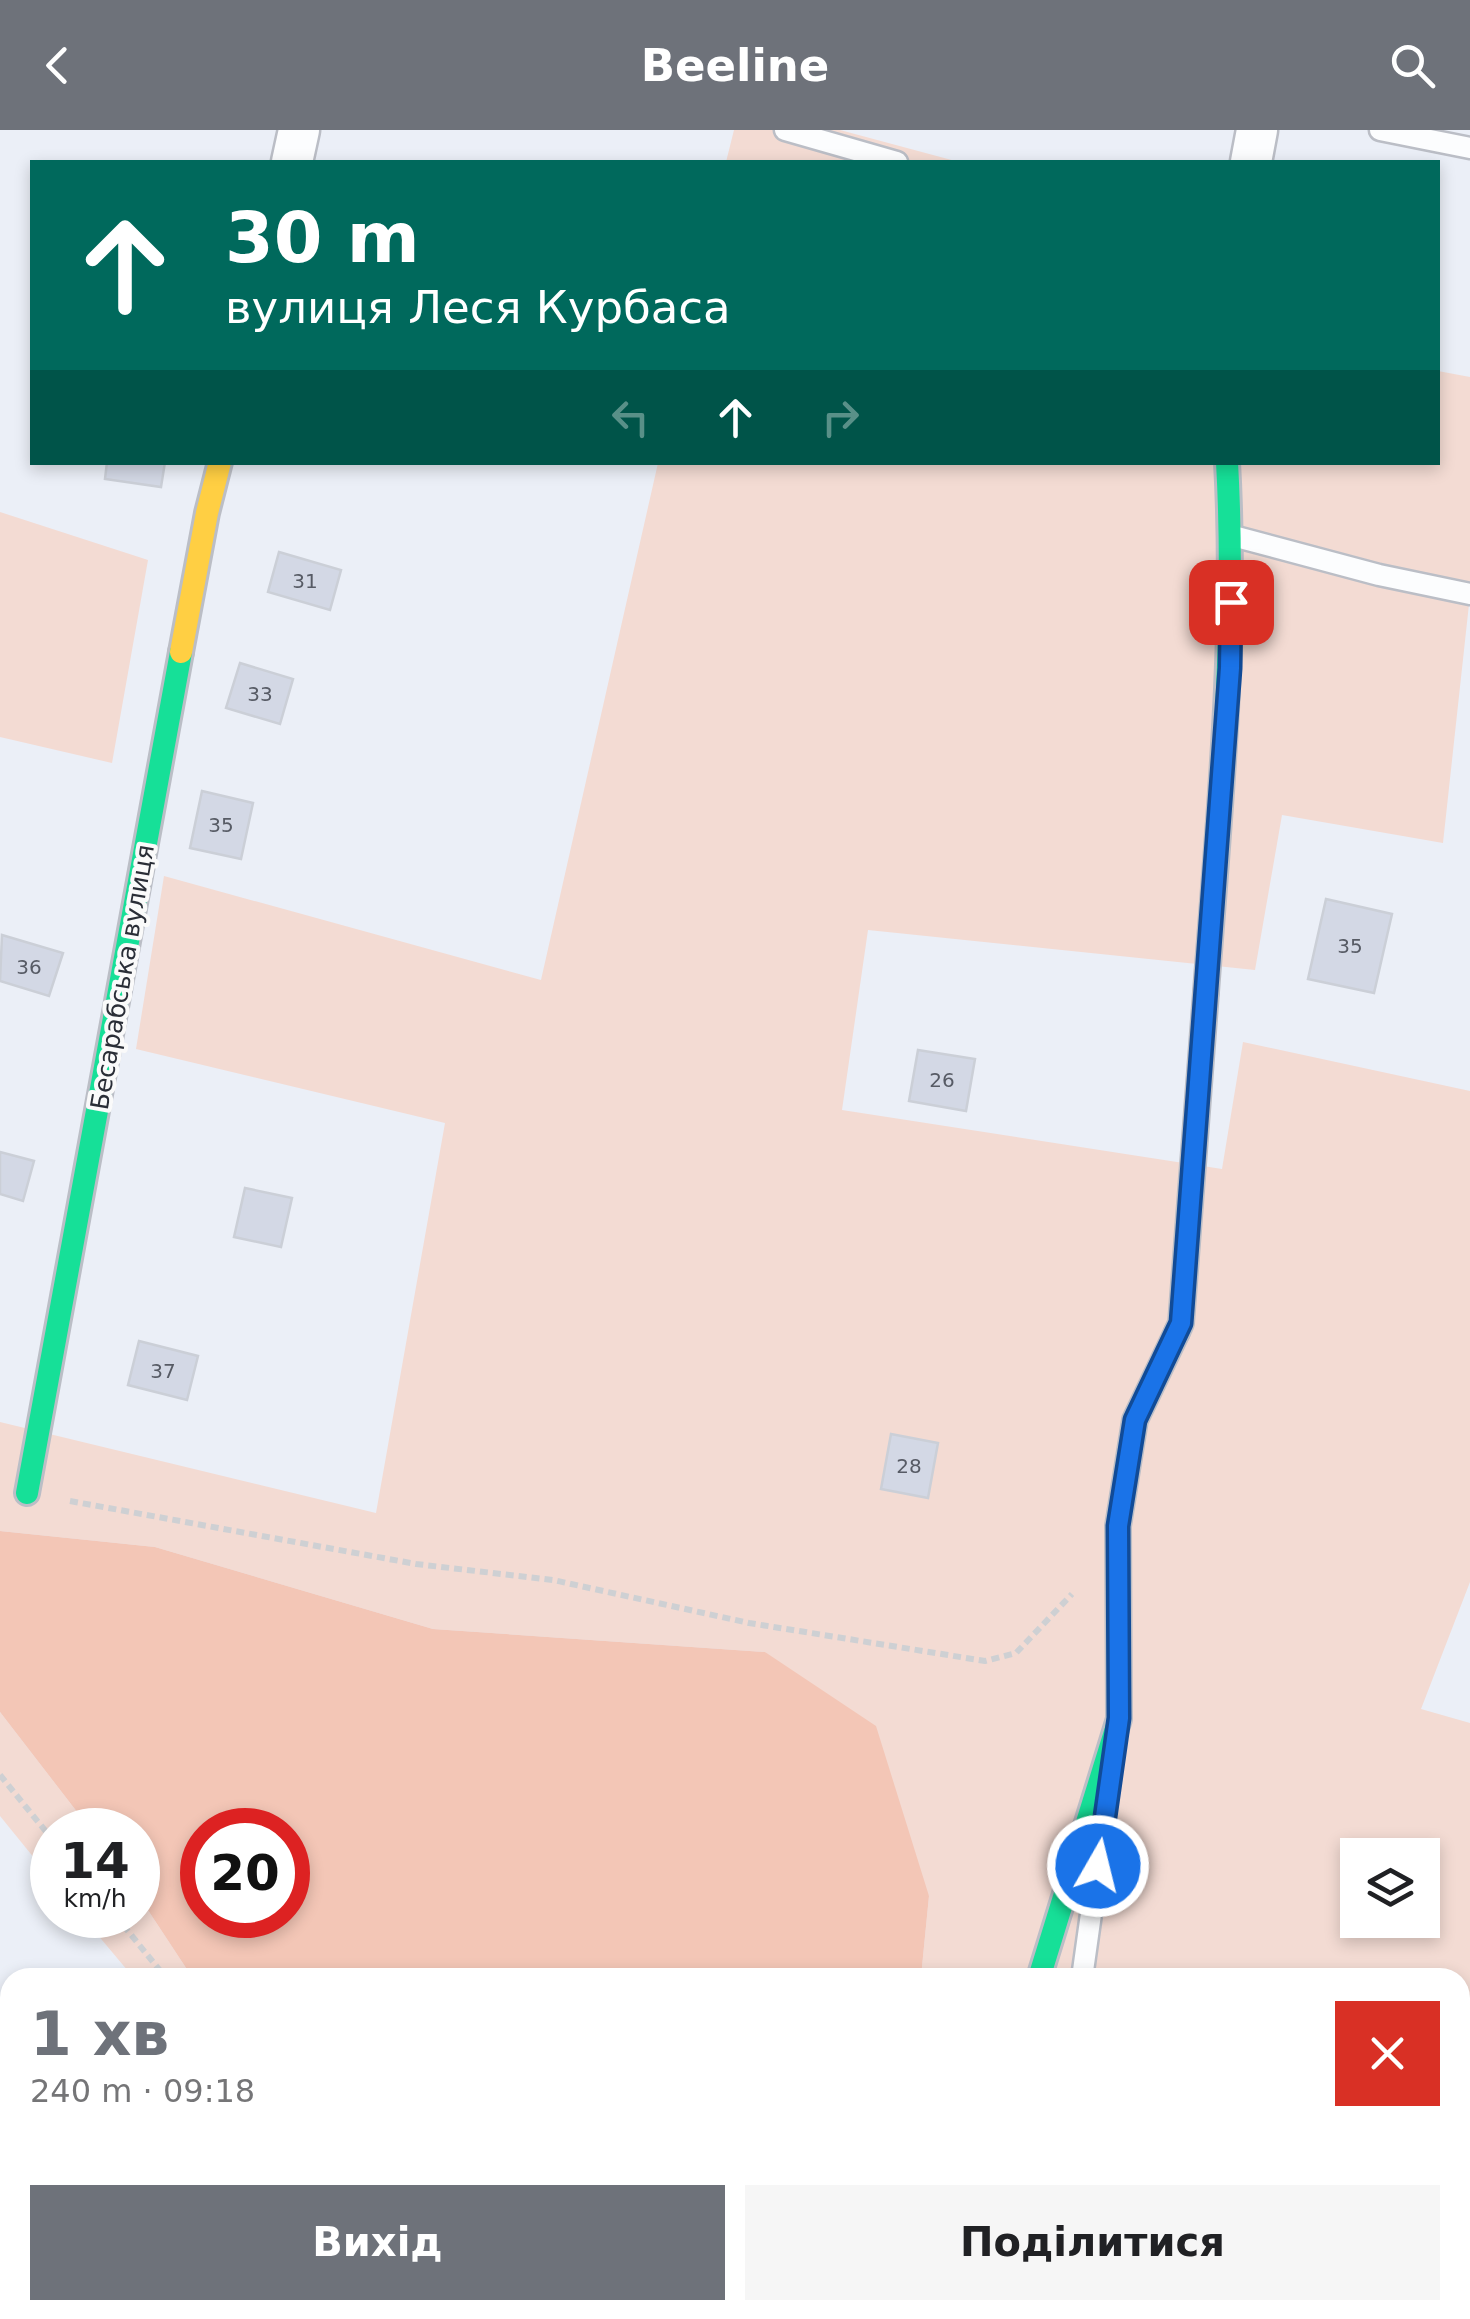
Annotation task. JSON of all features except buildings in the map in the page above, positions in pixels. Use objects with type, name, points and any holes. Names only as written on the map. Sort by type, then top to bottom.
[{"type":"street","points":[[292,160],[299,130]]},
{"type":"street","points":[[1251,160],[1257,130]]},
{"type":"street","name":"Бесарабська вулиця","points":[[27,1492],[207,513],[219,465]]},
{"type":"street","points":[[1042,1968],[1119,1718],[1118,1526],[1135,1420],[1181,1323],[1230,668],[1227,465]]},
{"type":"lane","points":[[785,130],[890,160]]},
{"type":"lane","points":[[1380,130],[1470,148]]},
{"type":"lane","points":[[1231,535],[1378,575],[1470,594]]},
{"type":"lane","points":[[1083,1968],[1119,1718]]},
{"type":"path","points":[[27,1492],[416,1564],[552,1580],[749,1623],[985,1661],[1016,1652],[1069,1599],[1078,1584]]},
{"type":"path","points":[[0,1775],[30,1812]]},
{"type":"path","points":[[134,1938],[158,1968]]},
{"type":"shaded area","points":[[734,130],[840,130],[952,160],[726,160]]},
{"type":"shaded area","points":[[1440,371],[1470,377],[1470,595],[1443,843],[1282,815],[1255,970],[868,930],[842,1110],[1222,1169],[1243,1042],[1470,1091],[1470,1582],[1421,1709],[1470,1723],[1470,1968],[922,1968],[929,1896],[765,1652],[433,1629],[155,1547],[0,1531],[0,1422],[376,1513],[445,1123],[136,1049],[164,876],[541,980],[658,465],[1440,465]]},
{"type":"shaded area","points":[[0,512],[148,560],[112,763],[0,737]]},
{"type":"shaded area","points":[[0,1531],[155,1547],[433,1629],[765,1652],[876,1726],[929,1896],[922,1968],[186,1968],[160,1928],[160,1808],[74,1808],[0,1712]]},
{"type":"shaded area","points":[[0,1712],[74,1808],[30,1808],[30,1853],[0,1816]]},
{"type":"shaded area","points":[[160,1928],[186,1968],[125,1968],[100,1938],[160,1938]]},
{"type":"traffic: fast","points":[[1206,992],[1228,661],[1227,465]]},
{"type":"traffic: fast","points":[[27,1493],[181,652]]},
{"type":"traffic: fast","points":[[1042,1968],[1119,1719],[1118,1526],[1135,1420],[1177,1332]]},
{"type":"traffic: slow","points":[[181,652],[219,465]]},
{"type":"traffic: slow","points":[[1177,1332],[1181,1323],[1206,992]]},
{"type":"route","points":[[1098,1866],[1119,1718],[1118,1526],[1135,1420],[1181,1323],[1230,668],[1231,602]]}]
